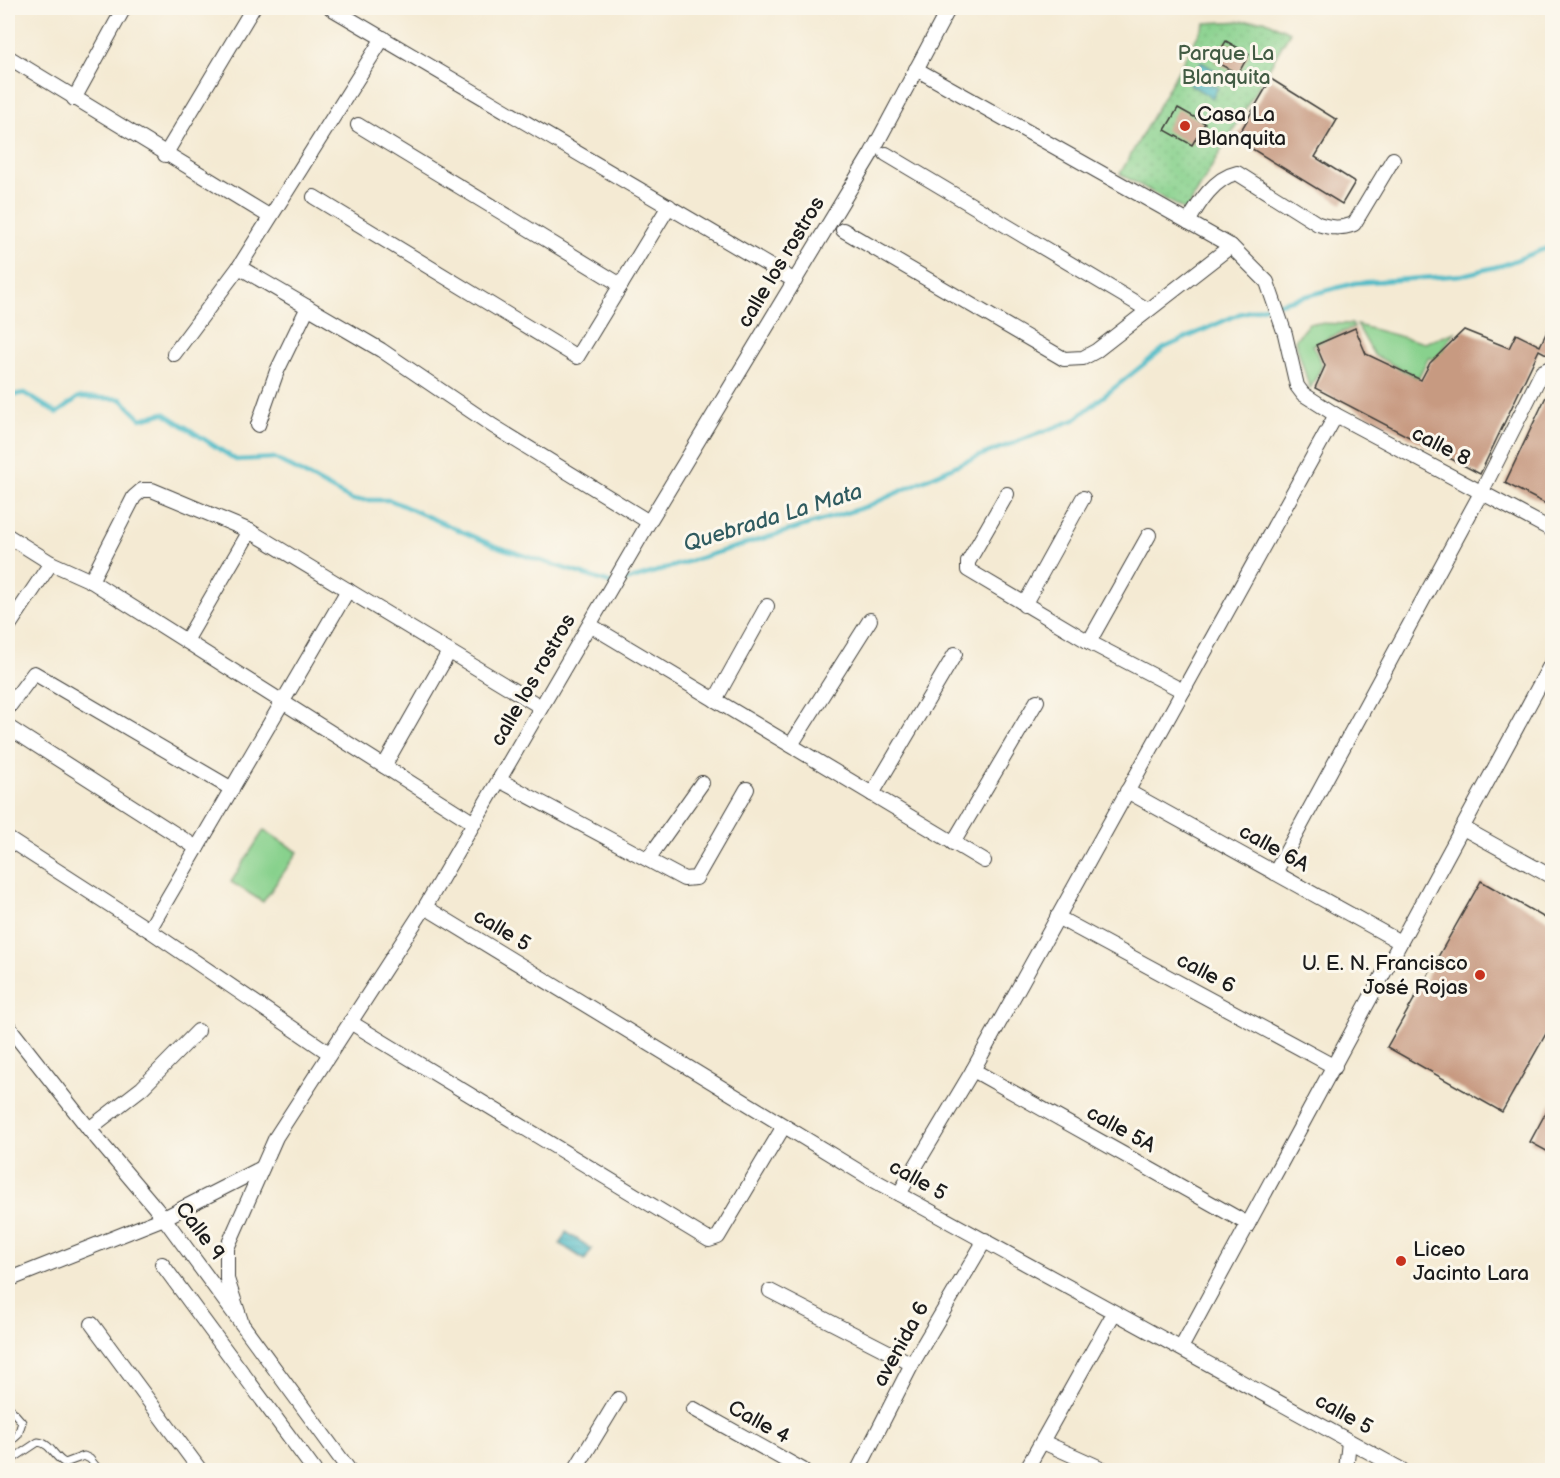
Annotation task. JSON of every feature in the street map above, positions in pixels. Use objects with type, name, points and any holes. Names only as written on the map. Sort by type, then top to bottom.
[{"type":"street","points":[[74,99],[124,8]]},
{"type":"street","points":[[165,155],[253,8]]},
{"type":"street","points":[[331,8],[795,281]]},
{"type":"street","name":"calle los rostros","points":[[241,1321],[226,1279],[226,1254],[276,1137],[424,907],[649,522],[870,154],[949,8]]},
{"type":"street","points":[[174,354],[238,267],[383,38]]},
{"type":"street","points":[[8,57],[165,155],[269,216]]},
{"type":"street","points":[[843,230],[1064,359],[1083,358],[1096,351],[1231,246],[916,69]]},
{"type":"street","points":[[358,125],[621,285]]},
{"type":"street","points":[[886,154],[1148,310]]},
{"type":"street","points":[[1188,222],[1213,187],[1228,175],[1237,173],[1318,224],[1333,228],[1347,227],[1354,224],[1393,159]]},
{"type":"street","points":[[314,197],[577,357],[669,206]]},
{"type":"street","name":"calle 8","points":[[1231,246],[1267,282],[1285,334],[1297,386],[1311,400],[1552,530]]},
{"type":"street","points":[[238,267],[381,350],[493,426],[649,522]]},
{"type":"street","points":[[258,425],[277,371],[308,307]]},
{"type":"street","points":[[1275,873],[1482,491],[1542,372],[1552,367]]},
{"type":"street","points":[[899,1194],[973,1070],[1336,415]]},
{"type":"street","points":[[91,581],[134,497],[142,490],[152,490],[250,531],[541,708]]},
{"type":"street","points":[[1007,494],[968,562],[968,570],[1089,642],[1183,691]]},
{"type":"street","points":[[1024,605],[1083,498]]},
{"type":"street","points":[[186,641],[250,531]]},
{"type":"street","points":[[1089,642],[1149,535]]},
{"type":"street","points":[[8,536],[51,563],[91,581],[474,823]]},
{"type":"street","points":[[8,627],[51,563]]},
{"type":"street","points":[[149,930],[348,590]]},
{"type":"street","points":[[715,700],[767,606]]},
{"type":"street","points":[[791,746],[870,620]]},
{"type":"street","points":[[590,625],[984,861]]},
{"type":"street","points":[[384,766],[449,652]]},
{"type":"street","points":[[872,794],[955,654]]},
{"type":"street","points":[[1181,1348],[1552,662]]},
{"type":"street","points":[[8,708],[34,673],[232,789]]},
{"type":"street","points":[[954,843],[1037,701]]},
{"type":"street","points":[[8,727],[197,848]]},
{"type":"street","points":[[499,780],[684,879],[696,878],[747,789]]},
{"type":"street","points":[[648,859],[702,783]]},
{"type":"street","name":"calle 6A","points":[[1127,791],[1400,942]]},
{"type":"street","points":[[1463,828],[1552,877]]},
{"type":"street","points":[[8,839],[149,930],[329,1053]]},
{"type":"street","name":"calle 5","points":[[424,907],[899,1194],[1402,1470]]},
{"type":"street","name":"calle 6","points":[[1057,917],[1335,1067]]},
{"type":"street","points":[[350,1022],[709,1240],[718,1237],[784,1126]]},
{"type":"street","name":"Calle 9","points":[[8,1026],[89,1129],[164,1218],[241,1321],[344,1469]]},
{"type":"street","points":[[89,1129],[142,1088],[198,1031]]},
{"type":"street","name":"calle 5A","points":[[973,1070],[1248,1224]]},
{"type":"street","points":[[8,1280],[164,1218],[262,1168]]},
{"type":"street","name":"avenida 6","points":[[858,1470],[912,1364],[985,1240]]},
{"type":"street","points":[[162,1264],[314,1470]]},
{"type":"street","points":[[770,1291],[912,1364]]},
{"type":"street","points":[[1026,1470],[1114,1313]]},
{"type":"street","points":[[92,1324],[200,1470]]},
{"type":"street","points":[[575,1470],[618,1399]]},
{"type":"street","name":"Calle 4","points":[[694,1409],[803,1470]]},
{"type":"street","points":[[1346,1470],[1349,1441]]},
{"type":"street","points":[[1043,1442],[1105,1470]]},
{"type":"lane","points":[[8,1406],[22,1422],[22,1428],[8,1444]]},
{"type":"lane","points":[[8,1462],[38,1442],[48,1446],[60,1461],[65,1463],[84,1456],[90,1459],[99,1470]]},
{"type":"green space","name":"Parque La Blanquita","points":[[1264,20],[1290,32],[1186,211],[1120,174],[1205,23]]},
{"type":"green space","points":[[1309,323],[1352,324],[1354,327],[1313,345],[1322,366],[1310,389],[1295,340]]},
{"type":"green space","points":[[1357,325],[1425,343],[1455,332],[1443,349],[1471,365],[1465,377],[1429,357],[1418,378],[1374,355]]},
{"type":"green space","points":[[264,830],[298,852],[263,902],[231,882]]},
{"type":"water","points":[[1201,62],[1225,76],[1221,84],[1208,77],[1205,80],[1218,88],[1212,98],[1189,84]]},
{"type":"water","points":[[566,1232],[592,1249],[585,1260],[560,1244]]},
{"type":"building","points":[[1226,41],[1249,54],[1238,74],[1214,61]]},
{"type":"building","points":[[1271,79],[1337,120],[1315,157],[1355,182],[1342,204],[1236,139]]},
{"type":"building","name":"Casa La Blanquita","points":[[1178,108],[1205,123],[1192,145],[1165,130]]},
{"type":"building","points":[[1552,321],[1552,357],[1539,350],[1480,474],[1315,388],[1325,366],[1316,345],[1355,328],[1366,354],[1421,380],[1430,363],[1464,330],[1509,348],[1516,334],[1540,346]]},
{"type":"building","points":[[1552,384],[1552,507],[1505,483]]},
{"type":"building","name":"U. E. N. Francisco José Rojas","points":[[1481,881],[1552,922],[1552,1023],[1502,1112],[1387,1047]]},
{"type":"building","points":[[1552,1101],[1552,1154],[1530,1142]]},
{"type":"waterway","name":"Quebrada La Mata","points":[[619,583],[868,506],[966,461],[1074,420],[1164,348],[1239,314],[1355,283],[1463,275],[1503,265],[1552,246]]},
{"type":"waterway","name":"Quebrada La Mata","points":[[8,396],[24,393],[57,413],[79,397],[121,399],[141,419],[164,413],[236,460],[274,458],[352,500],[390,500],[495,546],[610,583]]},
{"type":"place","name":"Casa La Blanquita","points":[[1185,126]]},
{"type":"place","name":"U. E. N. Francisco José Rojas","points":[[1480,975]]},
{"type":"place","name":"Liceo Jacinto Lara","points":[[1401,1261]]}]
